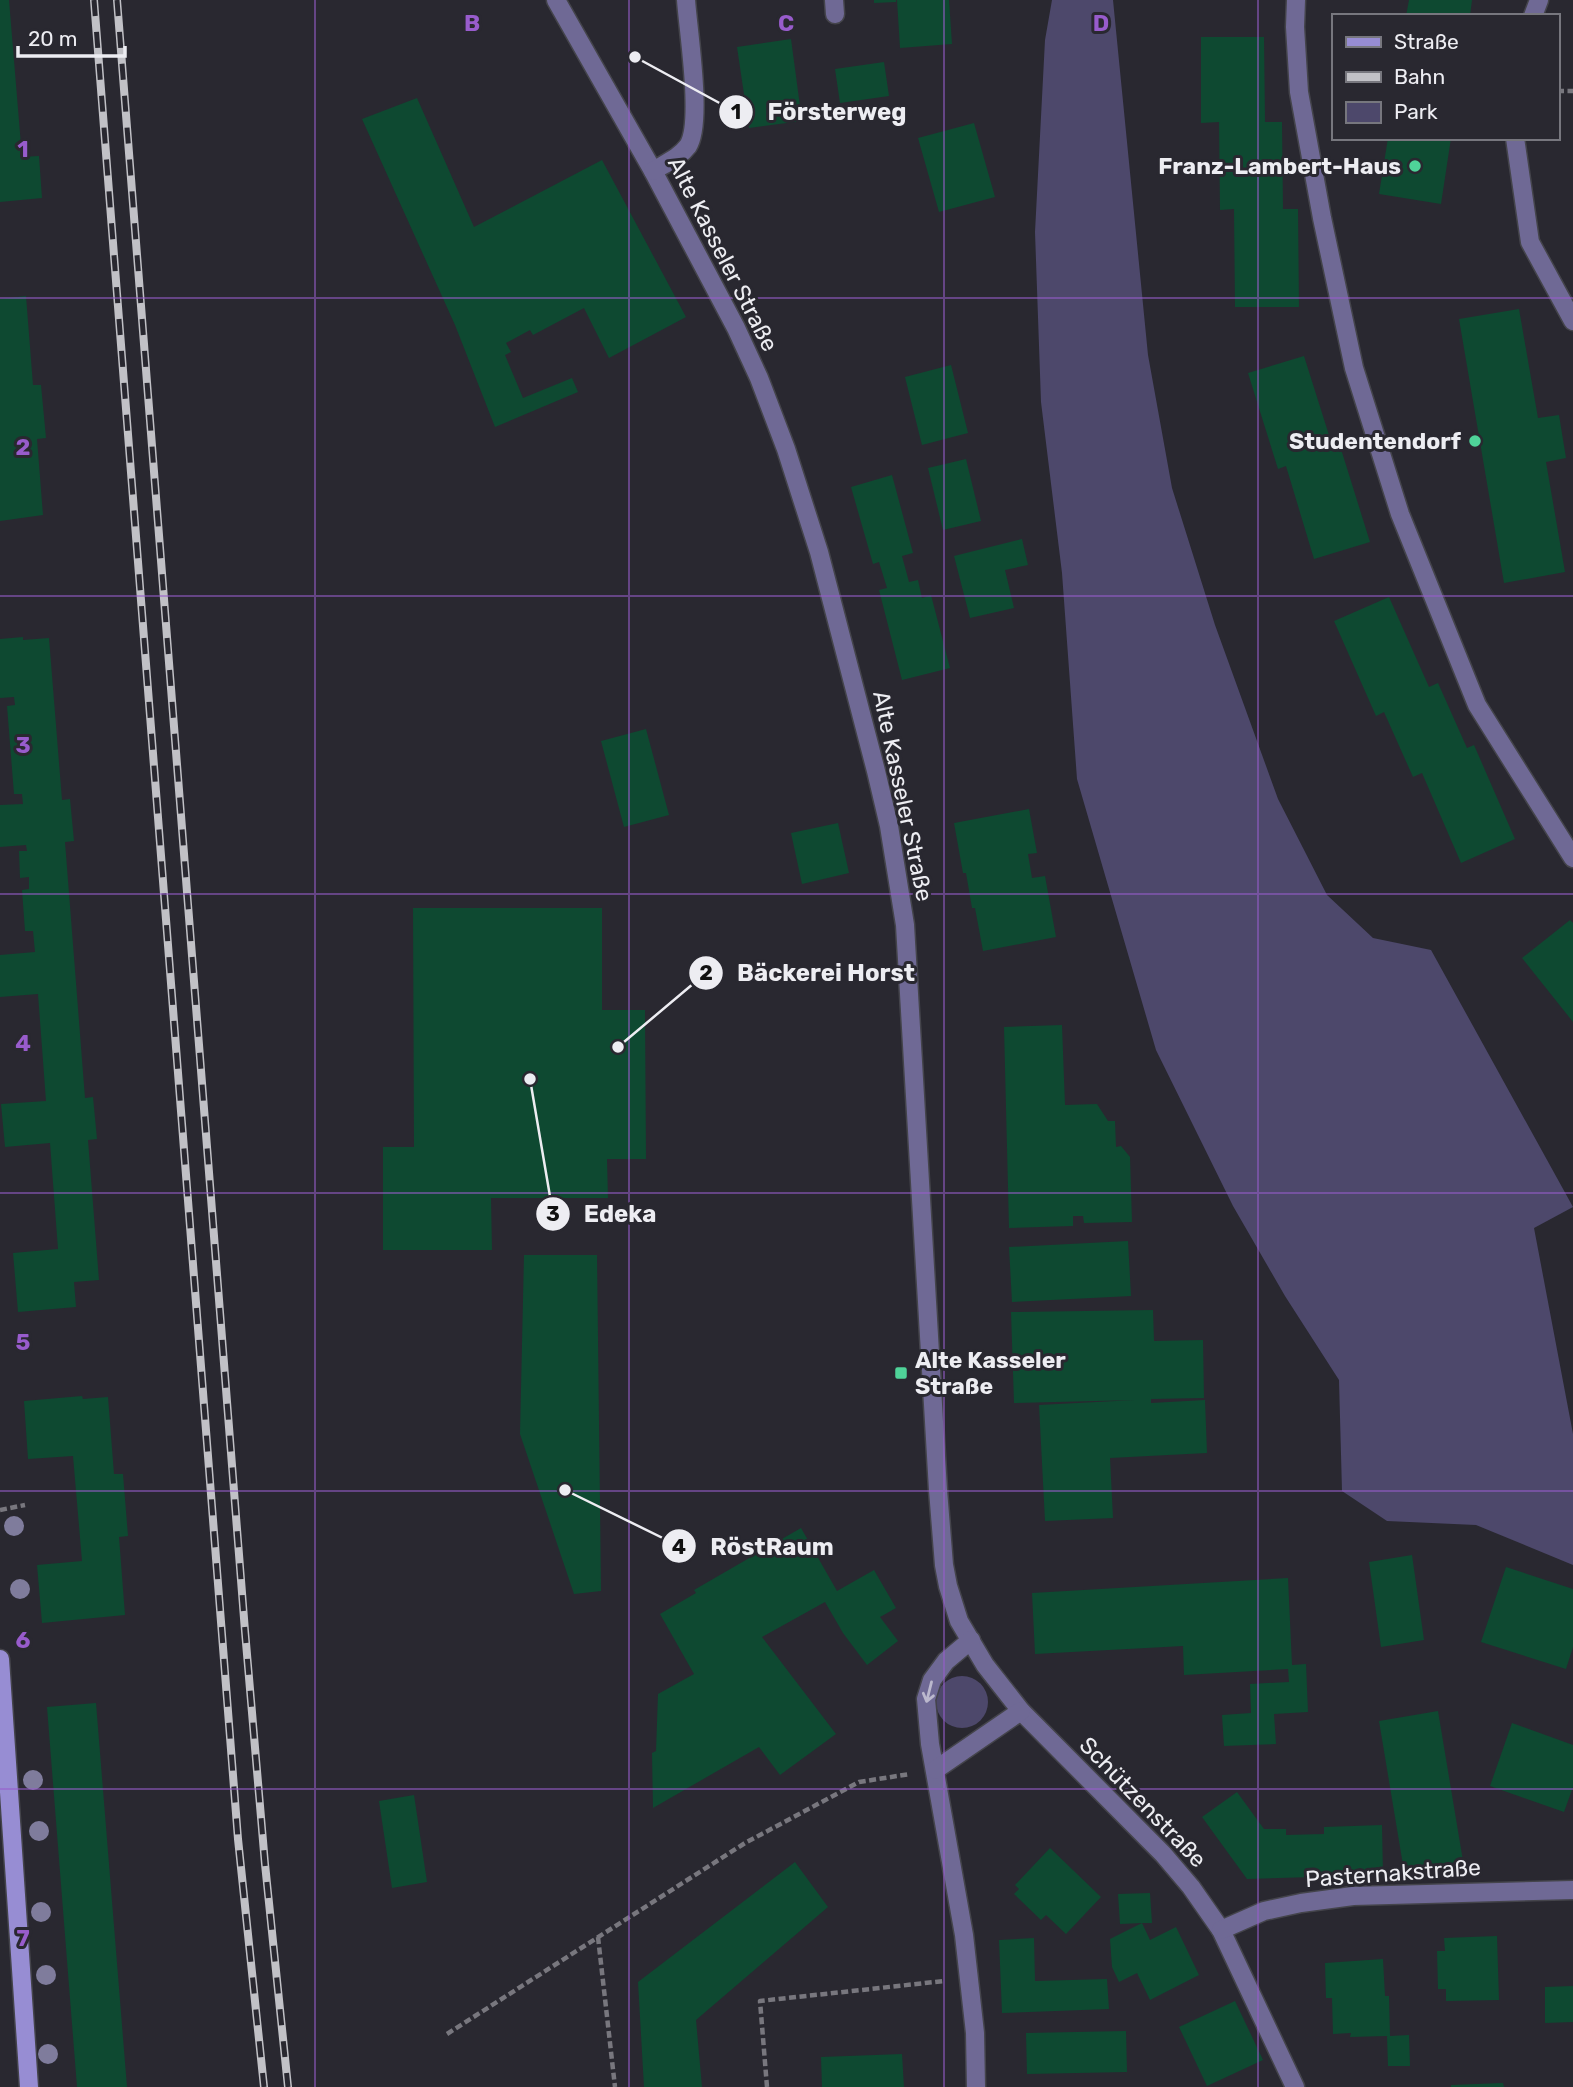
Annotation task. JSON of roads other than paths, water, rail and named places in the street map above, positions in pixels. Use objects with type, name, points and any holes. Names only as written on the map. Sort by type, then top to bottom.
[{"type":"main road","points":[[0,1659],[30,2087]]},
{"type":"street","name":"Alte Kasseler Straße","points":[[555,0],[653,170],[759,377],[786,449],[819,552],[889,826],[905,925],[944,1565],[959,1621],[971,1640]]},
{"type":"street","points":[[653,170],[679,156],[694,134],[695,107],[685,0]]},
{"type":"street","points":[[1296,0],[1299,92],[1322,218],[1354,368],[1400,514],[1478,705],[1573,858]]},
{"type":"street","points":[[1515,140],[1530,242],[1573,321]]},
{"type":"street","points":[[971,1640],[946,1661],[932,1680],[926,1699],[927,1722],[964,1936],[975,2033],[976,2087]]},
{"type":"street","name":"Schützenstraße","points":[[971,1640],[985,1665],[1021,1711],[1163,1854],[1191,1887],[1221,1930],[1295,2087]]},
{"type":"street","points":[[935,1770],[1021,1711]]},
{"type":"street","name":"Pasternakstraße","points":[[1221,1930],[1265,1911],[1353,1896],[1573,1890]]},
{"type":"railway","points":[[94,0],[238,1839],[264,2087]]},
{"type":"railway","points":[[117,0],[245,1631],[288,2087]]},
{"type":"place","name":"Försterweg","points":[[635,57]]},
{"type":"place","name":"Franz-Lambert-Haus","points":[[1415,166]]},
{"type":"place","name":"Studentendorf","points":[[1475,441]]},
{"type":"place","name":"Bäckerei Horst","points":[[618,1047]]},
{"type":"place","name":"Edeka","points":[[530,1079]]},
{"type":"place","name":"Alte Kasseler Straße","points":[[901,1373]]},
{"type":"place","name":"RöstRaum","points":[[565,1490]]}]
